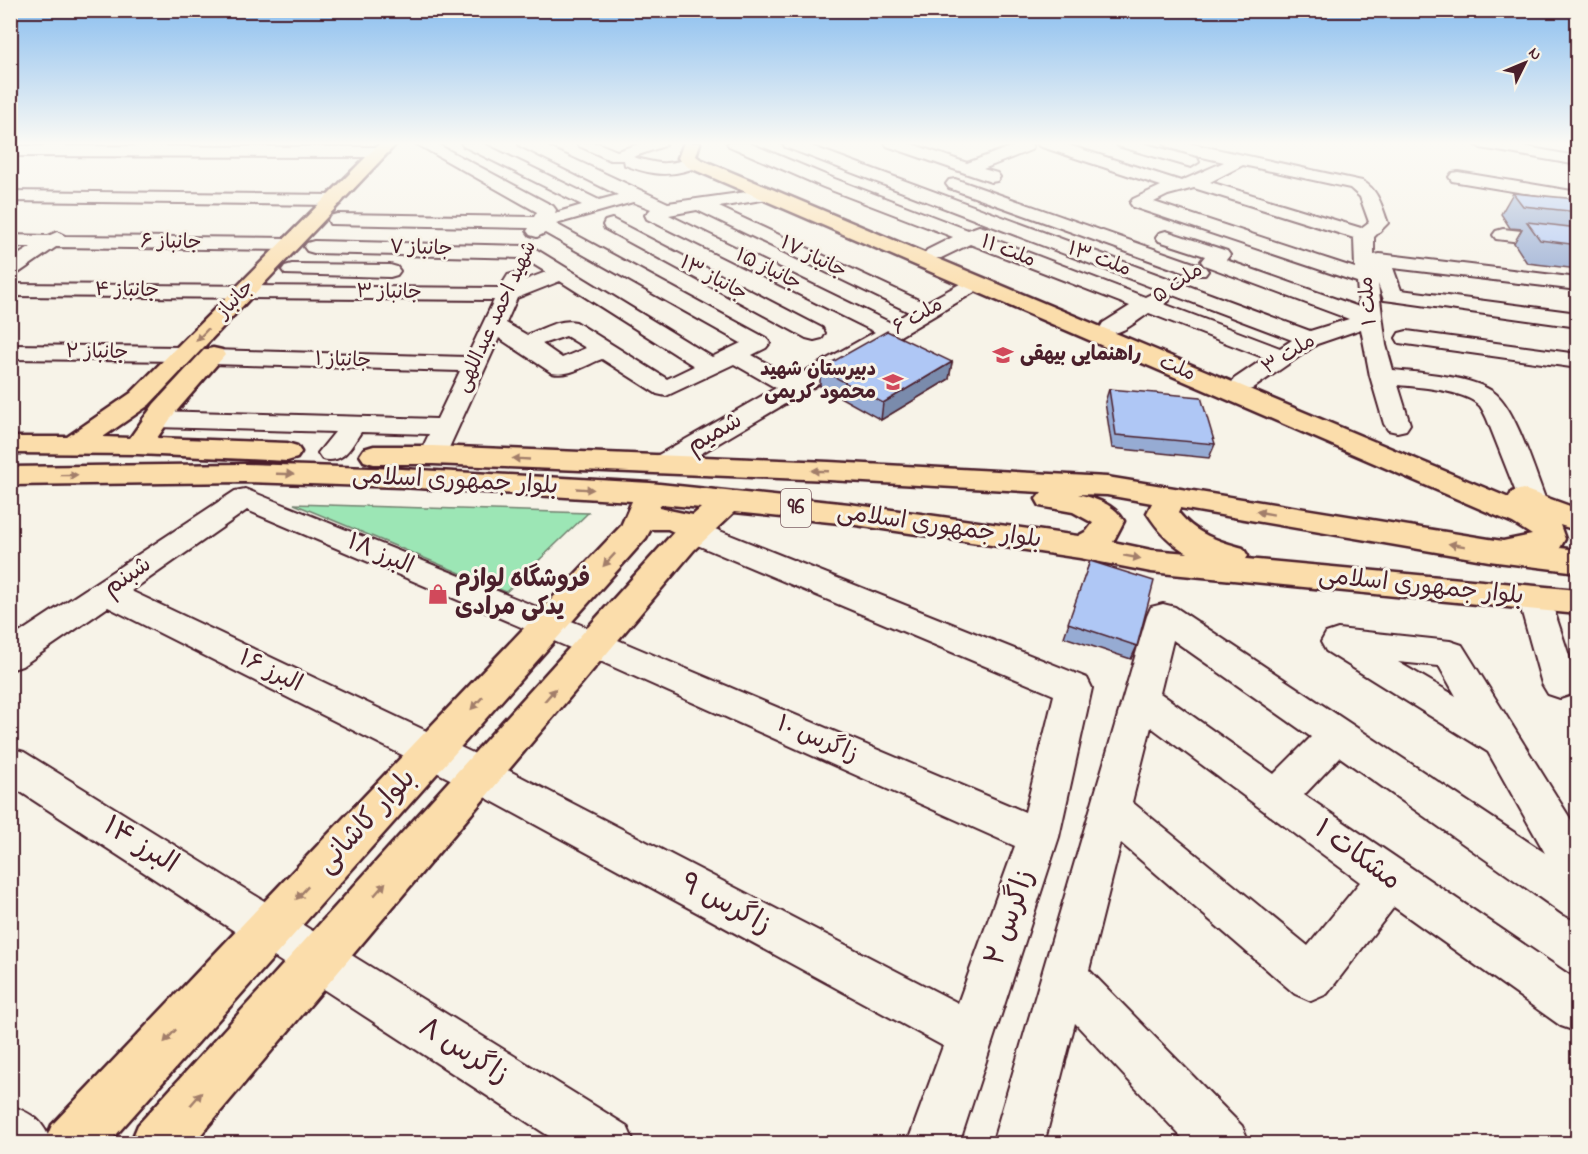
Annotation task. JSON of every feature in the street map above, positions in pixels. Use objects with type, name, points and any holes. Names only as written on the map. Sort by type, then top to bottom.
[{"type":"main road","name":"جانباز","points":[[74,445],[140,399],[337,197]]},
{"type":"main road","name":"جانباز","points":[[138,446],[156,419],[211,357],[315,247],[338,197]]},
{"type":"main road","name":"ملت","points":[[772,197],[1528,510],[1578,521]]},
{"type":"main road","name":"ملت","points":[[798,197],[1243,384],[1528,510],[1546,528],[1549,539],[1546,545],[1489,550]]},
{"type":"main road","name":"بلوار جمهوری اسلامی","points":[[10,446],[138,446],[433,455],[651,493],[870,474],[1107,486],[1489,550],[1578,561]]},
{"type":"main road","points":[[870,474],[1079,502],[1098,509],[1109,521],[1097,542],[1080,548]]},
{"type":"main road","name":"بلوار جمهوری اسلامی","points":[[10,476],[245,485],[401,478],[651,493],[849,514],[1080,548],[1151,561],[1578,602]]},
{"type":"main road","points":[[651,493],[650,518],[672,519],[689,526],[694,532]]},
{"type":"main road","name":"بلوار کاشانی","points":[[71,1143],[635,531],[651,493]]},
{"type":"main road","points":[[1170,497],[1162,513],[1184,539],[1212,551],[1325,578]]},
{"type":"main road","name":"بلوار کاشانی","points":[[158,1143],[594,644],[694,532],[728,500]]},
{"type":"street","points":[[100,197],[148,197]]},
{"type":"street","points":[[10,270],[115,197]]},
{"type":"street","points":[[340,197],[397,221],[540,223],[631,197]]},
{"type":"street","name":"شهید احمد عبداللهی","points":[[433,455],[547,210],[523,197]]},
{"type":"street","points":[[578,197],[597,206]]},
{"type":"street","points":[[636,197],[666,209],[754,197]]},
{"type":"street","name":"ملت ۱۱","points":[[865,197],[1283,357]]},
{"type":"street","name":"ملت ۱۳","points":[[929,197],[1309,339]]},
{"type":"street","points":[[992,197],[1026,209],[1210,262],[1370,319]]},
{"type":"street","points":[[934,254],[1050,197]]},
{"type":"street","points":[[1154,197],[1139,203],[1368,279]]},
{"type":"street","points":[[1203,197],[1274,226]]},
{"type":"street","points":[[1217,197],[1364,235]]},
{"type":"street","name":"ملت ۱","points":[[1369,197],[1379,223],[1364,235],[1370,319],[1374,345],[1397,424]]},
{"type":"street","name":"جانباز ۱۷","points":[[699,204],[926,312]]},
{"type":"street","name":"جانباز ۱۵","points":[[666,209],[654,215],[892,332]]},
{"type":"street","points":[[372,248],[397,221]]},
{"type":"street","points":[[525,343],[568,327],[666,389],[758,343],[540,223]]},
{"type":"street","name":"جانباز ۱۳","points":[[612,225],[814,333]]},
{"type":"street","points":[[605,258],[683,229]]},
{"type":"street","points":[[1146,230],[1210,262]]},
{"type":"street","points":[[1503,235],[1578,243]]},
{"type":"street","name":"ملت ۵","points":[[1111,328],[1244,239]]},
{"type":"street","name":"جانباز ۶","points":[[10,241],[290,244]]},
{"type":"street","name":"جانباز ۷","points":[[315,247],[527,252]]},
{"type":"street","points":[[1341,248],[1364,255]]},
{"type":"street","points":[[527,252],[711,366]]},
{"type":"street","points":[[1578,284],[1380,260],[1392,295],[1578,320]]},
{"type":"street","points":[[292,270],[410,272]]},
{"type":"street","points":[[494,273],[517,273]]},
{"type":"street","points":[[507,294],[560,274]]},
{"type":"street","name":"ملت ۶","points":[[860,351],[976,283]]},
{"type":"street","name":"جانباز ۴","points":[[10,290],[271,292]]},
{"type":"street","name":"جانباز ۳","points":[[271,292],[507,294]]},
{"type":"street","points":[[724,324],[764,305]]},
{"type":"street","name":"ملت ۳","points":[[1243,384],[1309,339],[1370,319]]},
{"type":"street","points":[[493,325],[525,343],[560,368],[604,349]]},
{"type":"street","points":[[1407,338],[1578,361]]},
{"type":"street","name":"شمیم","points":[[651,493],[794,389],[860,351]]},
{"type":"street","name":"جانباز ۲","points":[[10,352],[183,354]]},
{"type":"street","points":[[734,354],[794,389]]},
{"type":"street","name":"جانباز ۱","points":[[211,357],[475,364]]},
{"type":"street","points":[[1382,376],[1448,385],[1473,392],[1489,401],[1528,510]]},
{"type":"street","points":[[156,419],[446,427]]},
{"type":"street","points":[[333,453],[354,424]]},
{"type":"street","name":"شبنم","points":[[10,657],[106,592],[245,485]]},
{"type":"street","name":"البرز ۱۸","points":[[245,485],[548,626],[594,644]]},
{"type":"street","name":"زاگرس ۲","points":[[694,532],[1074,688],[1039,837],[933,1143]]},
{"type":"street","name":"البرز ۱۶","points":[[106,592],[480,775]]},
{"type":"street","points":[[1534,598],[1560,684]]},
{"type":"street","points":[[1018,1143],[1163,616],[1578,899]]},
{"type":"street","name":"زاگرس ۱۰","points":[[594,644],[1039,837]]},
{"type":"street","name":"مشکات ۱","points":[[1139,698],[1389,879],[1578,1009]]},
{"type":"street","points":[[1276,798],[1337,735]]},
{"type":"street","points":[[1501,741],[1578,870]]},
{"type":"street","name":"البرز ۱۴","points":[[10,765],[270,928],[317,961]]},
{"type":"street","name":"زاگرس ۹","points":[[480,775],[971,1035]]},
{"type":"street","points":[[1109,807],[1311,978],[1389,879]]},
{"type":"street","name":"زاگرس ۸","points":[[317,961],[609,1143]]},
{"type":"street","points":[[1063,977],[1224,1143]]},
{"type":"street","points":[[10,1131],[27,1143]]},
{"type":"green space","points":[[294,504],[588,513],[506,592]]},
{"type":"building","points":[[1516,197],[1577,199],[1578,212],[1523,206]]},
{"type":"building","points":[[1527,222],[1578,228],[1578,245],[1540,240]]},
{"type":"building","points":[[887,331],[952,362],[883,403],[820,369]]},
{"type":"building","points":[[1109,389],[1201,397],[1215,444],[1116,435]]},
{"type":"building","points":[[1090,561],[1154,581],[1137,646],[1068,623]]},
{"type":"place","name":"راهنمایی بیهقی","points":[[1003,355]]},
{"type":"place","name":"دبیرستان شهید محمود کریمی","points":[[893,382]]},
{"type":"place","name":"فروشگاه لوازم یدکی مرادی","points":[[438,594]]}]
